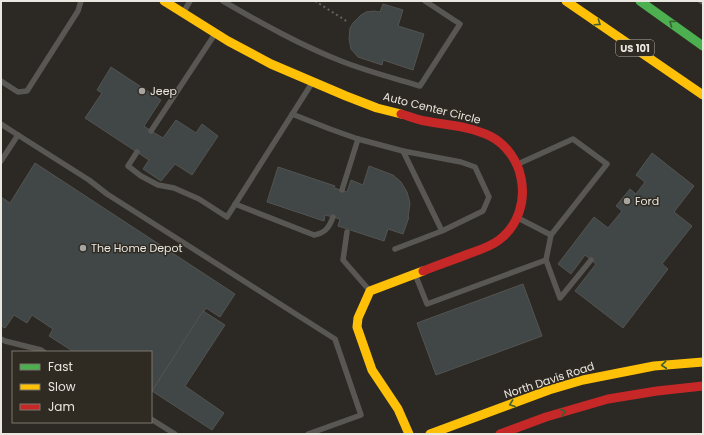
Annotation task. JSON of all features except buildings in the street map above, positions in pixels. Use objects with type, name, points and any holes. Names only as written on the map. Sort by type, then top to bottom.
[{"type":"main road","name":"Auto Center Circle","points":[[164,1],[215,33],[269,64],[312,83],[378,108],[428,122],[485,134],[497,140],[512,156],[521,175],[524,196],[518,218],[505,235],[487,247],[370,291]]},
{"type":"main road","name":"US 101","points":[[566,1],[703,95]]},
{"type":"main road","points":[[640,1],[703,46]]},
{"type":"main road","points":[[370,291],[358,318],[357,327],[372,370],[398,409],[409,434]]},
{"type":"main road","name":"North Davis Road","points":[[430,434],[550,390],[583,380],[654,366],[703,362]]},
{"type":"main road","points":[[500,434],[546,417],[608,399],[657,390],[703,386]]},
{"type":"lane","points":[[1,81],[18,92],[27,91],[78,11],[81,1]]},
{"type":"lane","points":[[183,13],[190,1]]},
{"type":"lane","points":[[223,1],[278,32],[340,61],[420,86],[460,24],[426,1]]},
{"type":"lane","points":[[151,130],[215,33]]},
{"type":"lane","points":[[137,152],[128,166],[141,176],[158,185],[174,188],[199,199],[227,217],[312,83]]},
{"type":"lane","points":[[292,114],[358,139],[403,151],[461,162],[475,168],[489,197],[483,211],[442,231],[395,249]]},
{"type":"lane","points":[[1,124],[89,180],[107,194],[336,339],[361,415],[308,434]]},
{"type":"lane","points":[[1,162],[18,135]]},
{"type":"lane","points":[[342,190],[358,139]]},
{"type":"lane","points":[[517,165],[573,139],[607,164],[552,235],[546,260],[560,298],[591,260]]},
{"type":"lane","points":[[403,151],[442,231]]},
{"type":"lane","points":[[235,204],[314,235],[321,234],[326,230],[333,217]]},
{"type":"lane","points":[[518,218],[552,235]]},
{"type":"lane","points":[[347,232],[343,260],[370,291]]},
{"type":"lane","points":[[415,274],[427,304],[546,260]]},
{"type":"lane","points":[[1,339],[42,351]]},
{"type":"lane","points":[[152,420],[175,434]]},
{"type":"path","points":[[315,1],[348,22]]},
{"type":"traffic: fast","points":[[640,1],[703,46]]},
{"type":"traffic: slow","points":[[164,1],[228,41],[271,64],[377,108],[401,114]]},
{"type":"traffic: slow","points":[[566,1],[703,95]]},
{"type":"traffic: slow","points":[[409,434],[398,409],[372,370],[357,327],[358,318],[370,291],[423,271]]},
{"type":"traffic: slow","points":[[430,434],[549,390],[583,380],[654,366],[703,362]]},
{"type":"traffic: jam","points":[[401,114],[422,120],[474,130],[496,139],[506,148],[514,159],[521,178],[522,195],[519,212],[516,220],[506,234],[492,245],[423,271]]},
{"type":"traffic: jam","points":[[500,434],[546,417],[608,399],[657,391],[703,386]]},
{"type":"place","name":"Jeep","points":[[142,91]]},
{"type":"place","name":"Ford","points":[[627,201]]},
{"type":"place","name":"The Home Depot","points":[[83,248]]}]
